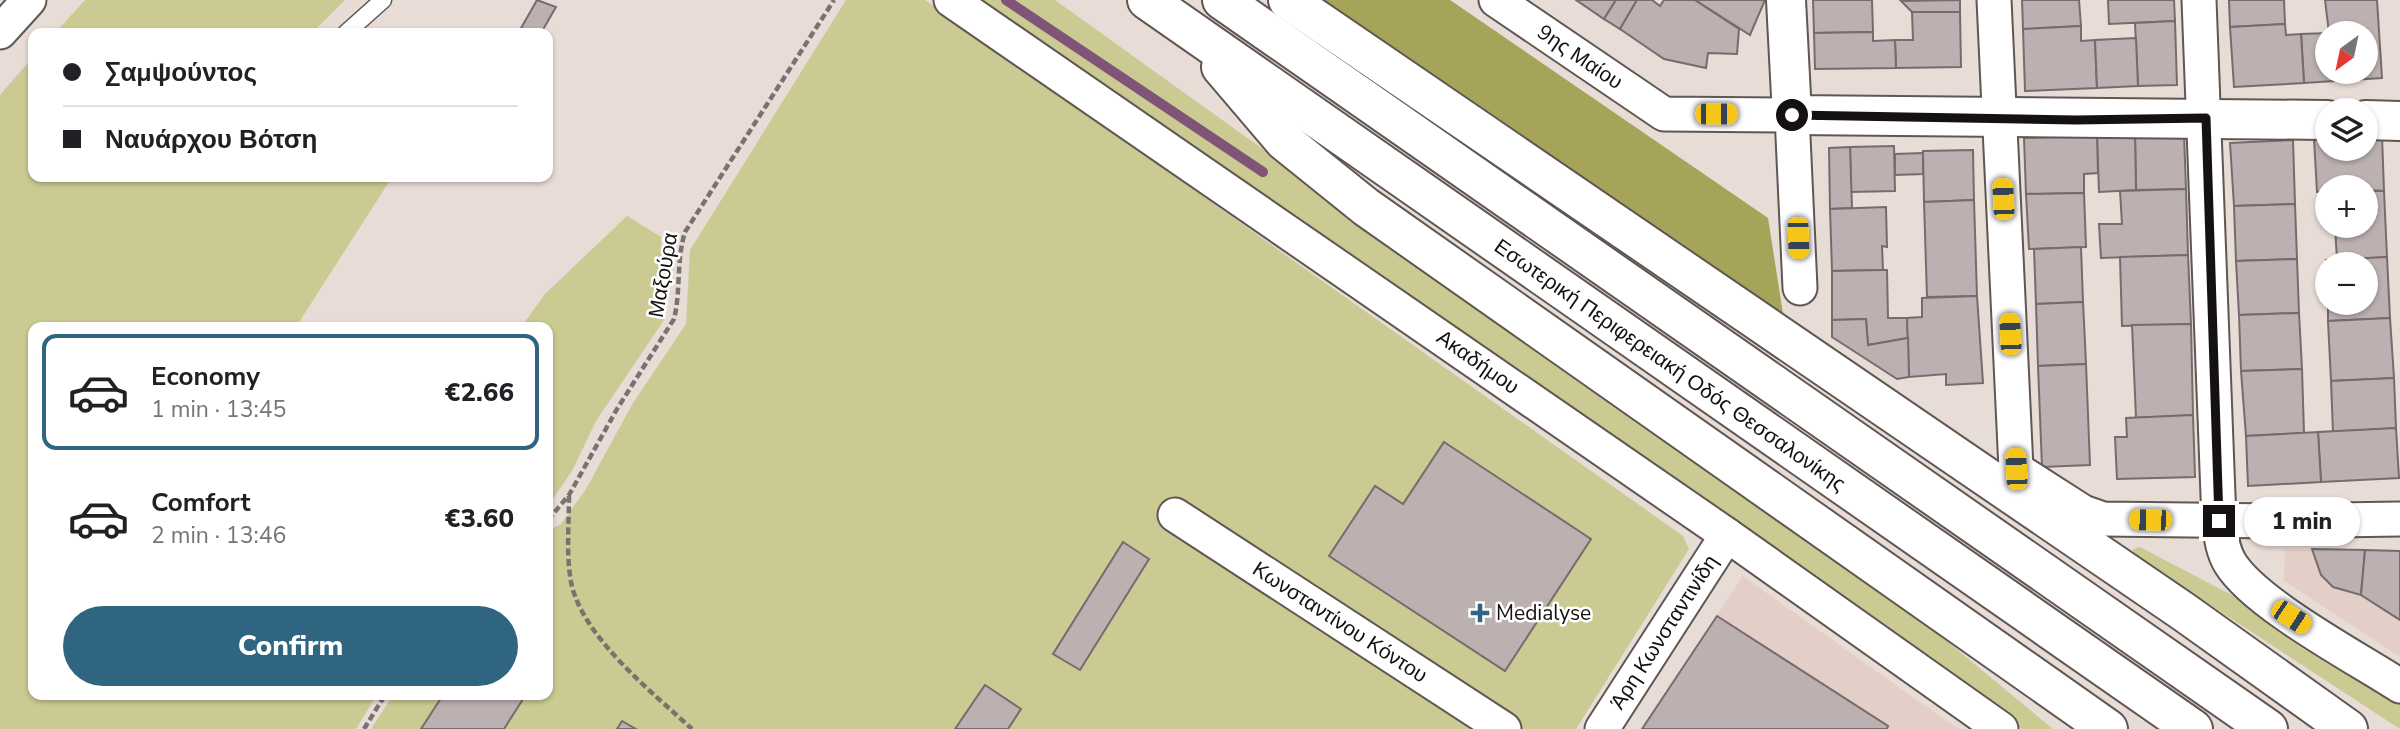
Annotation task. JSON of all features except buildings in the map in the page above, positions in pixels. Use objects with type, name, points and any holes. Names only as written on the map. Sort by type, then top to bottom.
[{"type":"main road","name":"Εσωτερική Περιφερειακή Οδός Θεσσαλονίκης","points":[[1147,0],[2193,729]]},
{"type":"main road","name":"Εσωτερική Περιφερειακή Οδός Θεσσαλονίκης","points":[[1222,0],[2268,729]]},
{"type":"main road","points":[[1287,0],[2184,612],[2348,729]]},
{"type":"main road","points":[[1786,0],[1792,115],[2315,120]]},
{"type":"main road","points":[[1193,32],[1283,141],[1366,207],[2108,729]]},
{"type":"main road","points":[[2378,120],[2400,121]]},
{"type":"street","points":[[0,32],[29,0]]},
{"type":"street","name":"Ακαδήμου","points":[[951,0],[1727,534],[2000,729]]},
{"type":"street","name":"9ης Μαίου","points":[[1496,0],[1664,114],[1792,115]]},
{"type":"street","points":[[1994,0],[2016,469],[2094,517],[2219,521],[2400,519]]},
{"type":"street","points":[[2199,0],[2206,118],[2219,521],[2226,555],[2246,583],[2270,603],[2400,686]]},
{"type":"street","points":[[1792,115],[1800,288]]},
{"type":"street","name":"Κωνσταντίνου Κόντου","points":[[1175,515],[1504,729]]},
{"type":"street","name":"Άρη Κωνσταντινίδη","points":[[1602,729],[1727,534]]},
{"type":"lane","points":[[352,28],[383,0]]},
{"type":"path","name":"Μαξούρα","points":[[553,514],[569,495],[617,409],[674,319],[678,304],[678,265],[685,232],[834,0]]},
{"type":"path","points":[[569,495],[569,562],[576,599],[618,661],[692,729]]},
{"type":"path","points":[[364,729],[382,700]]},
{"type":"shaded area","points":[[1318,0],[1450,0],[1768,218],[1784,320]]},
{"type":"shaded area","points":[[2285,549],[2400,551],[2400,657],[2284,581]]},
{"type":"shaded area","points":[[1743,576],[1914,698],[1959,729],[1642,729]]},
{"type":"green space","points":[[85,0],[345,0],[317,28],[60,28]]},
{"type":"green space","points":[[846,0],[925,0],[1683,536],[1689,549],[1576,729],[371,729],[390,700],[553,700],[553,528],[561,524],[586,489],[633,403],[686,324],[690,250]]},
{"type":"green space","points":[[971,0],[1055,0],[1932,629],[2053,729],[2022,729],[1273,200]]},
{"type":"green space","points":[[28,63],[28,182],[389,182],[299,322],[28,322],[28,700],[374,700],[356,729],[0,729],[0,95]]},
{"type":"green space","points":[[627,216],[661,237],[664,320],[596,421],[572,471],[553,499],[553,322],[525,322],[545,294]]},
{"type":"green space","points":[[2140,547],[2245,602],[2400,704],[2400,729],[2134,555],[2133,549]]},
{"type":"waterway","points":[[1006,0],[1263,172]]},
{"type":"place","name":"Medialyse","points":[[1480,613]]},
{"type":"route","points":[[1792,115],[2076,120],[2206,118],[2219,521]]}]
